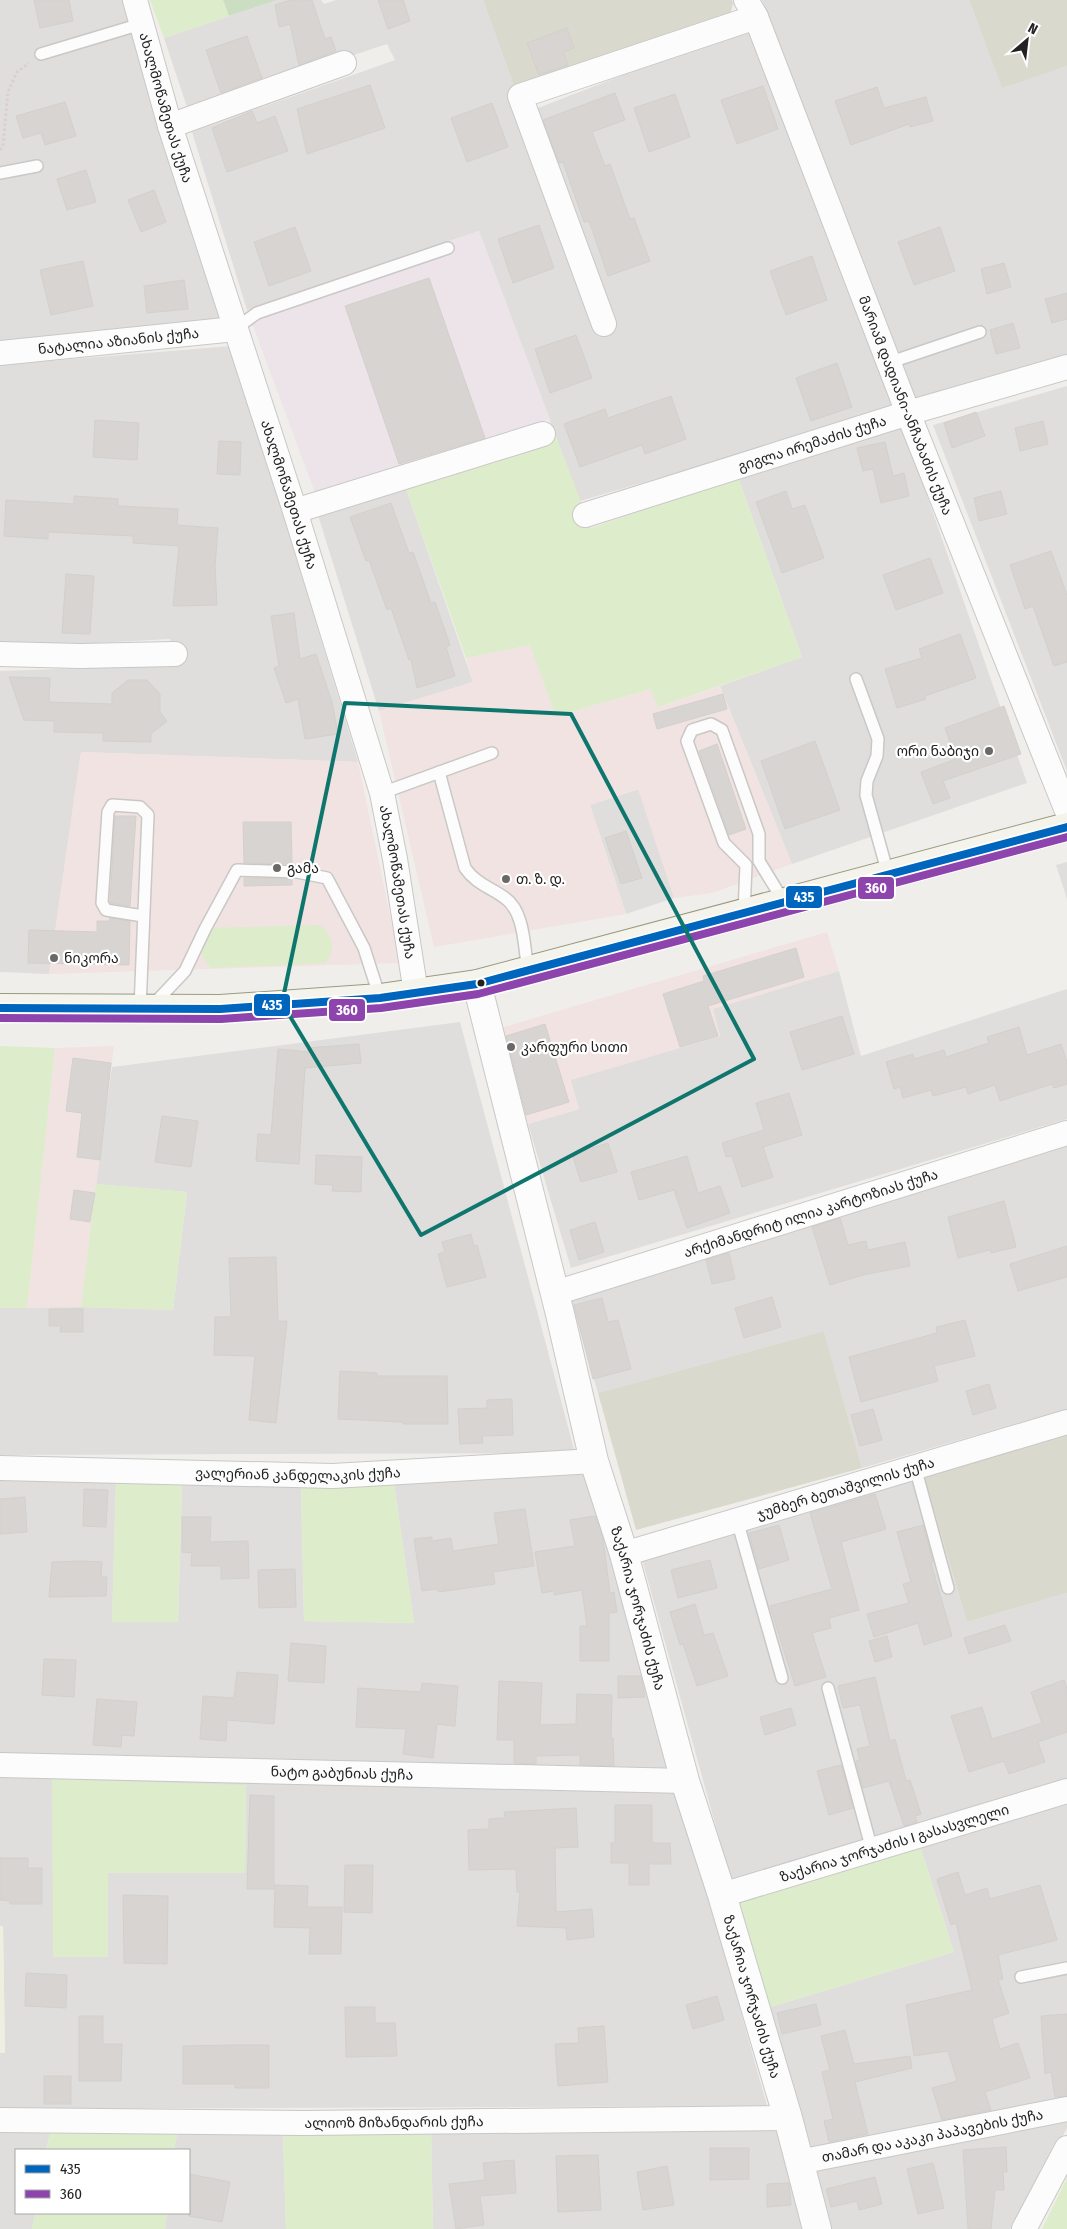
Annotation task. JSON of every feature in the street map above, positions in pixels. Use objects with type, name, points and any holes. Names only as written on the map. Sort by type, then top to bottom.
[{"type":"main road","points":[[0,1008],[220,1009],[380,998],[477,984],[1067,827]]},
{"type":"street","name":"ახალმოწამეთას ქუჩა","points":[[135,0],[170,126],[295,511],[382,793],[396,859],[416,993]]},
{"type":"street","points":[[604,324],[520,96],[751,9]]},
{"type":"street","name":"მარიამ დადიანი-ანჩაბაძის ქუჩა","points":[[751,9],[908,414],[1067,811]]},
{"type":"street","points":[[170,126],[344,63]]},
{"type":"street","name":"ნატალია აზიანის ქუჩა","points":[[0,353],[235,329]]},
{"type":"street","name":"გიგლა ირემაძის ქუჩა","points":[[585,515],[908,414],[1067,367]]},
{"type":"street","points":[[295,511],[543,434]]},
{"type":"street","points":[[0,654],[80,656],[175,654]]},
{"type":"street","name":"ზაქარია ჯორჯაძის ქუჩა","points":[[477,984],[555,1293],[594,1461],[624,1554],[685,1781],[722,1895],[788,2118],[817,2229]]},
{"type":"street","name":"არქიმანდრიტ ილია კარტოზიას ქუჩა","points":[[555,1293],[1067,1133]]},
{"type":"street","name":"ჯუმბერ ბეთაშვილის ქუჩა","points":[[624,1554],[1067,1422]]},
{"type":"street","name":"ვალერიან კანდელაკის ქუჩა","points":[[0,1468],[334,1476],[594,1461]]},
{"type":"street","name":"ნატო გაბუნიას ქუჩა","points":[[0,1765],[685,1781]]},
{"type":"street","name":"ზაქარია ჯორჯაძის I გასასვლელი","points":[[722,1895],[1067,1791]]},
{"type":"street","name":"თამარ და აკაკი პაპავების ქუჩა","points":[[799,2162],[1067,2109]]},
{"type":"street","name":"ალიოზ მიზანდარის ქუჩა","points":[[0,2120],[304,2123],[788,2118]]},
{"type":"street","points":[[1024,2229],[1067,2149]]},
{"type":"lane","points":[[42,54],[141,24]]},
{"type":"lane","points":[[0,174],[38,166]]},
{"type":"lane","points":[[235,329],[257,314],[448,248]]},
{"type":"lane","points":[[888,363],[980,332]]},
{"type":"lane","points":[[856,679],[878,739],[877,756],[867,781],[866,795],[888,874]]},
{"type":"lane","points":[[744,913],[746,865],[724,843],[687,741],[692,730],[711,724],[722,730],[759,834],[759,862],[784,902]]},
{"type":"lane","points":[[382,793],[492,753]]},
{"type":"lane","points":[[440,772],[465,868],[473,879],[506,899],[518,914],[528,970]]},
{"type":"lane","points":[[143,916],[106,910],[102,903],[108,812],[112,805],[140,807],[148,814],[143,916],[144,1010]]},
{"type":"lane","points":[[144,1010],[185,971],[237,870],[297,872],[327,878],[364,948],[380,998]]},
{"type":"lane","points":[[915,1467],[948,1588]]},
{"type":"lane","points":[[737,1520],[782,1678]]},
{"type":"lane","points":[[828,1688],[872,1850]]},
{"type":"lane","points":[[1021,1977],[1067,1968]]},
{"type":"lane","points":[[1037,2205],[1038,2229]]},
{"type":"path","points":[[0,150],[3,145],[8,92],[17,72],[42,54]]},
{"type":"highlighted area","points":[[345,703],[571,714],[754,1059],[421,1235],[282,1003]]},
{"type":"shaded area","points":[[0,0],[126,0],[223,323],[0,346]]},
{"type":"shaded area","points":[[277,0],[321,0],[324,4],[336,0],[483,0],[515,89],[520,115],[752,25],[893,409],[580,501],[479,231],[247,310],[192,132],[395,60],[387,44],[188,110],[164,38]]},
{"type":"shaded area","points":[[483,0],[732,0],[733,3],[730,16],[515,89]]},
{"type":"shaded area","points":[[762,0],[969,0],[1002,87],[1067,66],[1067,361],[912,403]]},
{"type":"shaded area","points":[[969,0],[1067,0],[1067,66],[1002,88]]},
{"type":"shaded area","points":[[479,231],[550,419],[315,493],[247,310]]},
{"type":"shaded area","points":[[232,346],[358,762],[81,752],[49,974],[0,972],[0,671],[171,665],[170,639],[0,648],[0,365]]},
{"type":"shaded area","points":[[1067,386],[1067,771],[933,425]]},
{"type":"shaded area","points":[[902,424],[1027,783],[792,864],[720,686],[802,657],[738,477]]},
{"type":"shaded area","points":[[406,489],[473,682],[379,711],[318,515]]},
{"type":"shaded area","points":[[531,645],[556,716],[652,689],[658,707],[720,686],[792,864],[712,893],[674,898],[638,789],[590,805],[626,914],[434,947],[379,711],[473,682],[466,658]]},
{"type":"shaded area","points":[[81,752],[358,762],[400,963],[49,974]]},
{"type":"shaded area","points":[[639,789],[674,898],[626,914],[590,805]]},
{"type":"shaded area","points":[[1067,862],[1067,899],[1056,865]]},
{"type":"shaded area","points":[[827,932],[839,971],[713,1009],[720,1036],[571,1080],[579,1109],[528,1124],[500,1028]]},
{"type":"shaded area","points":[[839,971],[861,1056],[1067,989],[1067,1119],[571,1268],[528,1124],[579,1109],[570,1080],[720,1036],[712,1009]]},
{"type":"shaded area","points":[[460,1022],[575,1453],[0,1455],[0,1308],[81,1307],[173,1310],[187,1192],[96,1184],[112,1067]]},
{"type":"shaded area","points":[[114,1046],[81,1307],[27,1308],[55,1048]]},
{"type":"shaded area","points":[[1067,1142],[1067,1409],[862,1468],[824,1331],[598,1393],[570,1297]]},
{"type":"shaded area","points":[[824,1331],[862,1468],[636,1530],[598,1393]]},
{"type":"shaded area","points":[[1067,1427],[1067,1593],[967,1622],[922,1470]]},
{"type":"shaded area","points":[[922,1470],[967,1622],[1067,1593],[1067,1783],[732,1885],[642,1559]]},
{"type":"shaded area","points":[[587,1474],[671,1770],[0,1758],[0,1478],[116,1480],[112,1622],[178,1622],[182,1481],[301,1486],[304,1621],[414,1623],[394,1483]]},
{"type":"shaded area","points":[[0,1773],[679,1790],[767,2106],[0,2109],[0,2053],[5,2052],[3,1926],[0,1926]],"holes":[[[246,1785],[245,1873],[108,1873]]]},
{"type":"shaded area","points":[[1067,1801],[1067,2099],[806,2154],[767,2008],[954,1952],[920,1846]]},
{"type":"shaded area","points":[[1067,2118],[1067,2128],[1010,2229],[829,2229],[813,2169]]},
{"type":"shaded area","points":[[781,2125],[809,2229],[433,2229],[431,2128]]},
{"type":"shaded area","points":[[0,2131],[50,2133],[46,2149],[15,2149],[15,2214],[35,2214],[32,2229],[0,2229]]},
{"type":"shaded area","points":[[177,2134],[283,2134],[286,2229],[165,2229],[167,2214],[190,2214],[190,2149],[174,2149]]},
{"type":"green space","points":[[150,0],[223,0],[229,16],[164,38]]},
{"type":"green space","points":[[223,0],[277,0],[229,16]]},
{"type":"green space","points":[[555,434],[591,528],[738,477],[802,657],[658,707],[651,689],[556,716],[530,645],[466,658],[406,489]]},
{"type":"green space","points":[[320,925],[328,933],[332,942],[331,952],[326,963],[212,968],[203,958],[203,944],[212,928]]},
{"type":"green space","points":[[0,1046],[55,1048],[27,1308],[0,1308]]},
{"type":"green space","points":[[96,1184],[187,1192],[173,1310],[81,1307]]},
{"type":"green space","points":[[116,1480],[182,1481],[178,1622],[112,1622]]},
{"type":"green space","points":[[394,1483],[414,1623],[304,1621],[301,1486]]},
{"type":"green space","points":[[52,1779],[246,1785],[245,1873],[108,1873],[108,1957],[53,1957]]},
{"type":"green space","points":[[920,1846],[954,1952],[767,2008],[734,1899]]},
{"type":"green space","points":[[0,1926],[3,1926],[5,2053],[0,2053]]},
{"type":"green space","points":[[431,2128],[433,2229],[286,2229],[283,2134]]},
{"type":"green space","points":[[50,2133],[177,2134],[174,2149],[46,2149]]},
{"type":"green space","points":[[1067,2178],[1067,2229],[1042,2229]]},
{"type":"green space","points":[[35,2214],[167,2214],[165,2229],[32,2229]]},
{"type":"building","points":[[34,0],[69,0],[73,21],[40,28]]},
{"type":"building","points":[[290,0],[312,0],[325,39],[331,37],[336,51],[299,65],[290,24],[279,27],[275,5]]},
{"type":"building","points":[[378,0],[403,0],[410,21],[388,29]]},
{"type":"building","points":[[567,28],[574,48],[563,52],[568,65],[539,75],[527,43]]},
{"type":"building","points":[[247,36],[262,78],[221,93],[206,50]]},
{"type":"building","points":[[370,85],[385,128],[307,154],[297,109]]},
{"type":"building","points":[[763,86],[778,129],[737,144],[721,100]]},
{"type":"building","points":[[877,87],[884,108],[926,97],[933,121],[910,127],[909,124],[851,145],[835,101]]},
{"type":"building","points":[[615,93],[625,120],[592,132],[605,166],[610,164],[630,219],[634,218],[650,261],[608,276],[589,221],[584,222],[563,162],[559,163],[543,120]]},
{"type":"building","points":[[675,94],[690,137],[649,152],[634,108]]},
{"type":"building","points":[[65,102],[76,136],[45,145],[41,133],[23,138],[16,116]]},
{"type":"building","points":[[492,103],[508,147],[467,162],[451,118]]},
{"type":"building","points":[[252,111],[257,123],[275,116],[288,151],[227,172],[212,128]]},
{"type":"building","points":[[86,170],[96,202],[67,210],[57,179]]},
{"type":"building","points":[[154,190],[166,222],[141,232],[128,200]]},
{"type":"building","points":[[539,225],[554,268],[513,283],[498,239]]},
{"type":"building","points":[[295,227],[311,271],[269,286],[254,242]]},
{"type":"building","points":[[940,227],[955,271],[914,285],[898,242]]},
{"type":"building","points":[[812,256],[827,300],[786,315],[770,271]]},
{"type":"building","points":[[83,261],[93,306],[51,315],[40,270]]},
{"type":"building","points":[[1004,263],[1011,287],[987,294],[981,269]]},
{"type":"building","points":[[429,278],[485,438],[399,464],[345,306]]},
{"type":"building","points":[[184,280],[188,309],[147,313],[144,286]]},
{"type":"building","points":[[1067,293],[1067,319],[1052,323],[1045,299]]},
{"type":"building","points":[[1013,323],[1020,348],[996,354],[990,330]]},
{"type":"building","points":[[576,335],[592,378],[550,393],[535,349]]},
{"type":"building","points":[[837,363],[852,407],[811,421],[796,378]]},
{"type":"building","points":[[671,396],[686,439],[645,454],[642,445],[580,467],[564,424],[605,409],[608,418]]},
{"type":"building","points":[[976,412],[985,436],[952,448],[944,423]]},
{"type":"building","points":[[95,420],[139,423],[137,460],[93,457]]},
{"type":"building","points":[[1043,421],[1048,444],[1020,451],[1015,428]]},
{"type":"building","points":[[219,441],[241,442],[240,475],[217,474]]},
{"type":"building","points":[[885,442],[893,476],[904,473],[909,496],[881,503],[873,469],[863,471],[857,448]]},
{"type":"building","points":[[786,491],[792,509],[805,505],[824,558],[782,573],[756,502]]},
{"type":"building","points":[[1001,491],[1007,514],[979,521],[974,498]]},
{"type":"building","points":[[74,496],[118,499],[118,506],[178,509],[177,525],[218,528],[215,566],[217,605],[173,606],[179,546],[133,543],[133,536],[48,532],[48,539],[4,536],[6,500],[74,504]]},
{"type":"building","points":[[391,503],[409,553],[413,552],[431,603],[435,602],[450,645],[446,647],[455,676],[417,688],[411,659],[409,660],[391,608],[387,610],[369,560],[366,561],[350,517]]},
{"type":"building","points":[[1051,551],[1067,595],[1067,662],[1054,666],[1033,606],[1025,609],[1010,565]]},
{"type":"building","points":[[930,558],[943,593],[896,610],[883,575]]},
{"type":"building","points":[[66,574],[94,576],[90,634],[62,633]]},
{"type":"building","points":[[294,613],[300,659],[316,654],[332,702],[338,734],[305,739],[298,699],[286,703],[274,668],[279,666],[271,616]]},
{"type":"building","points":[[960,634],[976,678],[925,696],[926,699],[897,708],[885,669],[922,658],[919,649]]},
{"type":"building","points":[[9,677],[50,678],[49,702],[112,704],[112,693],[128,680],[147,680],[160,694],[160,712],[167,721],[151,734],[151,742],[103,741],[103,733],[54,732],[54,721],[24,720]]},
{"type":"building","points":[[723,694],[727,709],[657,729],[653,714]]},
{"type":"building","points":[[1004,706],[1021,754],[943,781],[950,798],[933,804],[921,772],[956,759],[945,728]]},
{"type":"building","points":[[815,741],[840,810],[785,829],[761,761]]},
{"type":"building","points":[[717,744],[746,829],[729,835],[699,751]]},
{"type":"building","points":[[115,816],[136,816],[130,906],[110,903]]},
{"type":"building","points":[[243,822],[291,822],[292,864],[244,863]]},
{"type":"building","points":[[626,831],[642,878],[621,884],[605,838]]},
{"type":"building","points":[[244,878],[292,879],[292,885],[244,886]]},
{"type":"building","points":[[110,918],[130,921],[129,965],[28,963],[29,930],[97,932],[97,921],[109,921]]},
{"type":"building","points":[[796,948],[804,977],[708,1006],[718,1036],[680,1047],[663,994],[704,981],[703,976]]},
{"type":"building","points":[[842,1016],[854,1054],[802,1070],[790,1032]]},
{"type":"building","points":[[545,1024],[569,1102],[526,1115],[506,1036]]},
{"type":"building","points":[[1019,1027],[1027,1055],[1061,1044],[1067,1062],[1067,1084],[1054,1088],[1052,1084],[1000,1101],[995,1085],[968,1094],[966,1087],[933,1096],[931,1090],[903,1098],[900,1087],[894,1089],[886,1062],[913,1054],[914,1059],[944,1050],[946,1057],[989,1043],[987,1037]]},
{"type":"building","points":[[359,1044],[361,1063],[305,1068],[299,1164],[256,1161],[258,1134],[271,1135],[278,1049],[309,1052],[308,1048]]},
{"type":"building","points":[[73,1058],[111,1063],[100,1160],[77,1157],[82,1113],[66,1111]]},
{"type":"building","points":[[789,1093],[802,1135],[763,1147],[773,1177],[742,1187],[732,1156],[726,1157],[722,1143],[764,1130],[756,1103]]},
{"type":"building","points":[[162,1116],[198,1121],[191,1167],[155,1162]]},
{"type":"building","points":[[608,1143],[617,1172],[581,1182],[572,1154]]},
{"type":"building","points":[[316,1155],[362,1157],[361,1192],[332,1191],[333,1185],[315,1184]]},
{"type":"building","points":[[687,1156],[698,1193],[720,1186],[730,1213],[687,1228],[674,1190],[639,1200],[631,1172]]},
{"type":"building","points":[[74,1190],[95,1193],[90,1222],[70,1219]]},
{"type":"building","points":[[1004,1201],[1016,1247],[991,1253],[990,1250],[958,1258],[948,1217]]},
{"type":"building","points":[[840,1218],[848,1245],[866,1241],[868,1250],[905,1242],[910,1266],[863,1275],[830,1285],[812,1227]]},
{"type":"building","points":[[595,1222],[604,1252],[579,1260],[570,1230]]},
{"type":"building","points":[[471,1234],[474,1246],[477,1245],[486,1277],[447,1287],[438,1254],[445,1252],[442,1242]]},
{"type":"building","points":[[1067,1246],[1067,1277],[1018,1291],[1010,1264]]},
{"type":"building","points":[[729,1253],[735,1279],[712,1284],[706,1260]]},
{"type":"building","points":[[276,1257],[278,1321],[287,1321],[276,1423],[249,1420],[255,1356],[214,1355],[215,1317],[231,1317],[229,1258]]},
{"type":"building","points":[[772,1297],[781,1327],[744,1338],[735,1308]]},
{"type":"building","points":[[602,1298],[608,1322],[618,1320],[631,1369],[593,1379],[574,1305]]},
{"type":"building","points":[[49,1309],[83,1309],[83,1332],[60,1332],[61,1326],[49,1326]]},
{"type":"building","points":[[965,1320],[975,1356],[934,1366],[938,1381],[861,1402],[849,1357],[937,1333],[936,1327]]},
{"type":"building","points":[[340,1371],[377,1373],[377,1376],[447,1376],[448,1424],[403,1424],[403,1422],[338,1419]]},
{"type":"building","points":[[989,1384],[996,1408],[973,1415],[966,1391]]},
{"type":"building","points":[[512,1399],[513,1435],[482,1436],[483,1443],[460,1444],[458,1409],[487,1408],[487,1400]]},
{"type":"building","points":[[873,1409],[882,1440],[860,1446],[851,1415]]},
{"type":"building","points":[[84,1489],[108,1490],[106,1527],[83,1526]]},
{"type":"building","points":[[875,1494],[886,1529],[841,1542],[859,1610],[829,1618],[831,1628],[812,1633],[826,1677],[795,1686],[770,1606],[832,1589],[810,1513]]},
{"type":"building","points":[[25,1497],[27,1532],[0,1534],[0,1499]]},
{"type":"building","points":[[525,1509],[534,1566],[493,1572],[495,1584],[439,1592],[436,1589],[422,1591],[414,1539],[432,1537],[432,1541],[451,1538],[453,1551],[499,1544],[494,1513]]},
{"type":"building","points":[[595,1516],[603,1539],[610,1593],[614,1592],[617,1612],[609,1613],[609,1661],[580,1661],[580,1626],[587,1626],[582,1590],[554,1595],[554,1591],[542,1593],[535,1552],[575,1546],[570,1520]]},
{"type":"building","points":[[182,1517],[211,1517],[210,1542],[248,1541],[249,1578],[221,1579],[221,1566],[191,1566],[192,1553],[182,1552]]},
{"type":"building","points":[[779,1525],[789,1560],[759,1569],[749,1533]]},
{"type":"building","points":[[923,1525],[933,1562],[931,1563],[952,1636],[924,1645],[918,1623],[874,1637],[867,1614],[909,1603],[903,1584],[911,1582],[897,1532]]},
{"type":"building","points":[[710,1560],[717,1588],[678,1598],[671,1570]]},
{"type":"building","points":[[52,1562],[102,1562],[101,1577],[107,1577],[106,1596],[49,1597]]},
{"type":"building","points":[[295,1569],[296,1607],[259,1608],[258,1570]]},
{"type":"building","points":[[695,1604],[704,1635],[713,1633],[728,1676],[697,1686],[683,1644],[680,1645],[670,1612]]},
{"type":"building","points":[[1005,1625],[1011,1641],[969,1654],[964,1638]]},
{"type":"building","points":[[887,1636],[892,1657],[875,1662],[869,1641]]},
{"type":"building","points":[[291,1643],[326,1646],[324,1683],[288,1681]]},
{"type":"building","points":[[44,1659],[76,1660],[74,1697],[42,1695]]},
{"type":"building","points":[[237,1672],[278,1675],[274,1724],[227,1720],[226,1741],[200,1739],[203,1696],[234,1698]]},
{"type":"building","points":[[618,1676],[641,1676],[645,1697],[618,1698]]},
{"type":"building","points":[[875,1677],[890,1741],[895,1739],[906,1781],[910,1780],[921,1814],[915,1816],[917,1822],[904,1826],[889,1781],[863,1788],[856,1761],[860,1760],[857,1749],[870,1746],[860,1705],[843,1708],[838,1686]]},
{"type":"building","points":[[1064,1680],[1067,1689],[1067,1732],[1038,1742],[1045,1762],[1009,1774],[1004,1761],[969,1772],[951,1716],[982,1707],[992,1739],[1042,1723],[1031,1692]]},
{"type":"building","points":[[499,1681],[542,1683],[540,1725],[576,1724],[577,1694],[612,1695],[611,1738],[613,1738],[614,1766],[580,1765],[580,1755],[536,1756],[536,1764],[514,1763],[514,1740],[497,1740]]},
{"type":"building","points":[[422,1683],[458,1686],[455,1726],[437,1724],[433,1758],[403,1754],[406,1729],[356,1727],[358,1688],[421,1692]]},
{"type":"building","points":[[97,1699],[137,1702],[134,1736],[122,1735],[121,1747],[93,1745]]},
{"type":"building","points":[[791,1708],[796,1725],[765,1735],[760,1717]]},
{"type":"building","points":[[841,1765],[853,1808],[829,1815],[817,1771]]},
{"type":"building","points":[[250,1795],[274,1796],[274,1889],[247,1889]]},
{"type":"building","points":[[615,1805],[652,1805],[652,1843],[670,1843],[671,1864],[649,1864],[649,1885],[629,1885],[629,1863],[611,1863],[611,1843],[615,1843]]},
{"type":"building","points":[[576,1808],[578,1847],[555,1848],[556,1912],[592,1909],[594,1937],[567,1940],[566,1928],[517,1926],[520,1892],[517,1892],[516,1869],[469,1870],[468,1830],[489,1829],[489,1819],[505,1818],[504,1812]]},
{"type":"building","points":[[0,1858],[28,1858],[28,1868],[42,1868],[42,1904],[10,1904],[10,1901],[0,1900]]},
{"type":"building","points":[[345,1865],[373,1865],[372,1913],[344,1912]]},
{"type":"building","points":[[958,1872],[965,1895],[987,1888],[990,1899],[1040,1885],[1057,1940],[998,1955],[1003,1979],[998,1980],[1009,2013],[992,2019],[1000,2049],[1018,2043],[1030,2078],[985,2092],[991,2110],[942,2120],[932,2088],[957,2081],[948,2051],[914,2056],[906,2005],[972,1990],[956,1923],[951,1925],[937,1879]]},
{"type":"building","points":[[275,1885],[308,1886],[307,1907],[342,1907],[341,1954],[309,1954],[310,1928],[274,1927]]},
{"type":"building","points":[[123,1895],[168,1896],[167,1964],[124,1963]]},
{"type":"building","points":[[26,1973],[67,1975],[66,2008],[25,2006]]},
{"type":"building","points":[[717,1996],[724,2020],[693,2029],[686,2005]]},
{"type":"building","points":[[816,2004],[821,2025],[782,2034],[777,2013]]},
{"type":"building","points":[[345,2007],[375,2007],[375,2023],[395,2023],[397,2056],[346,2057]]},
{"type":"building","points":[[1067,2014],[1067,2096],[1055,2097],[1051,2072],[1045,2074],[1041,2016]]},
{"type":"building","points":[[79,2016],[103,2016],[103,2044],[122,2044],[121,2081],[79,2081]]},
{"type":"building","points":[[604,2026],[608,2082],[558,2086],[555,2044],[579,2043],[578,2028]]},
{"type":"building","points":[[845,2030],[854,2064],[910,2056],[912,2068],[855,2082],[868,2134],[829,2142],[824,2121],[833,2119],[822,2072],[830,2070],[821,2036]]},
{"type":"building","points":[[269,2045],[269,2088],[235,2088],[235,2084],[183,2084],[183,2046]]},
{"type":"building","points":[[44,2076],[71,2076],[71,2104],[44,2104]]},
{"type":"building","points":[[1006,2147],[1007,2172],[1003,2172],[1004,2190],[995,2190],[991,2229],[968,2229],[963,2150]]},
{"type":"building","points":[[710,2148],[749,2148],[749,2179],[710,2180]]},
{"type":"building","points":[[598,2155],[601,2210],[558,2212],[556,2156]]},
{"type":"building","points":[[514,2160],[516,2193],[480,2196],[484,2225],[456,2229],[449,2184],[485,2180],[483,2163]]},
{"type":"building","points":[[933,2163],[944,2208],[918,2214],[907,2169]]},
{"type":"building","points":[[667,2166],[674,2205],[643,2210],[637,2172]]},
{"type":"building","points":[[190,2174],[230,2182],[222,2222],[189,2216]]},
{"type":"building","points":[[875,2177],[882,2204],[859,2210],[857,2201],[831,2207],[826,2189]]},
{"type":"building","points":[[789,2183],[791,2205],[767,2207],[767,2184]]},
{"type":"transit line","name":"435","points":[[0,1008],[220,1009],[380,998],[477,984],[1067,827]]},
{"type":"transit line","name":"360","points":[[0,1018],[221,1019],[381,1008],[478,994],[1067,837]]},
{"type":"place","name":"ორი ნაბიჯი","points":[[989,751]]},
{"type":"place","name":"გამა","points":[[277,868]]},
{"type":"place","name":"თ. ზ. დ.","points":[[506,879]]},
{"type":"place","name":"ნიკორა","points":[[54,958]]},
{"type":"place","name":"კარფური სითი","points":[[511,1047]]}]
